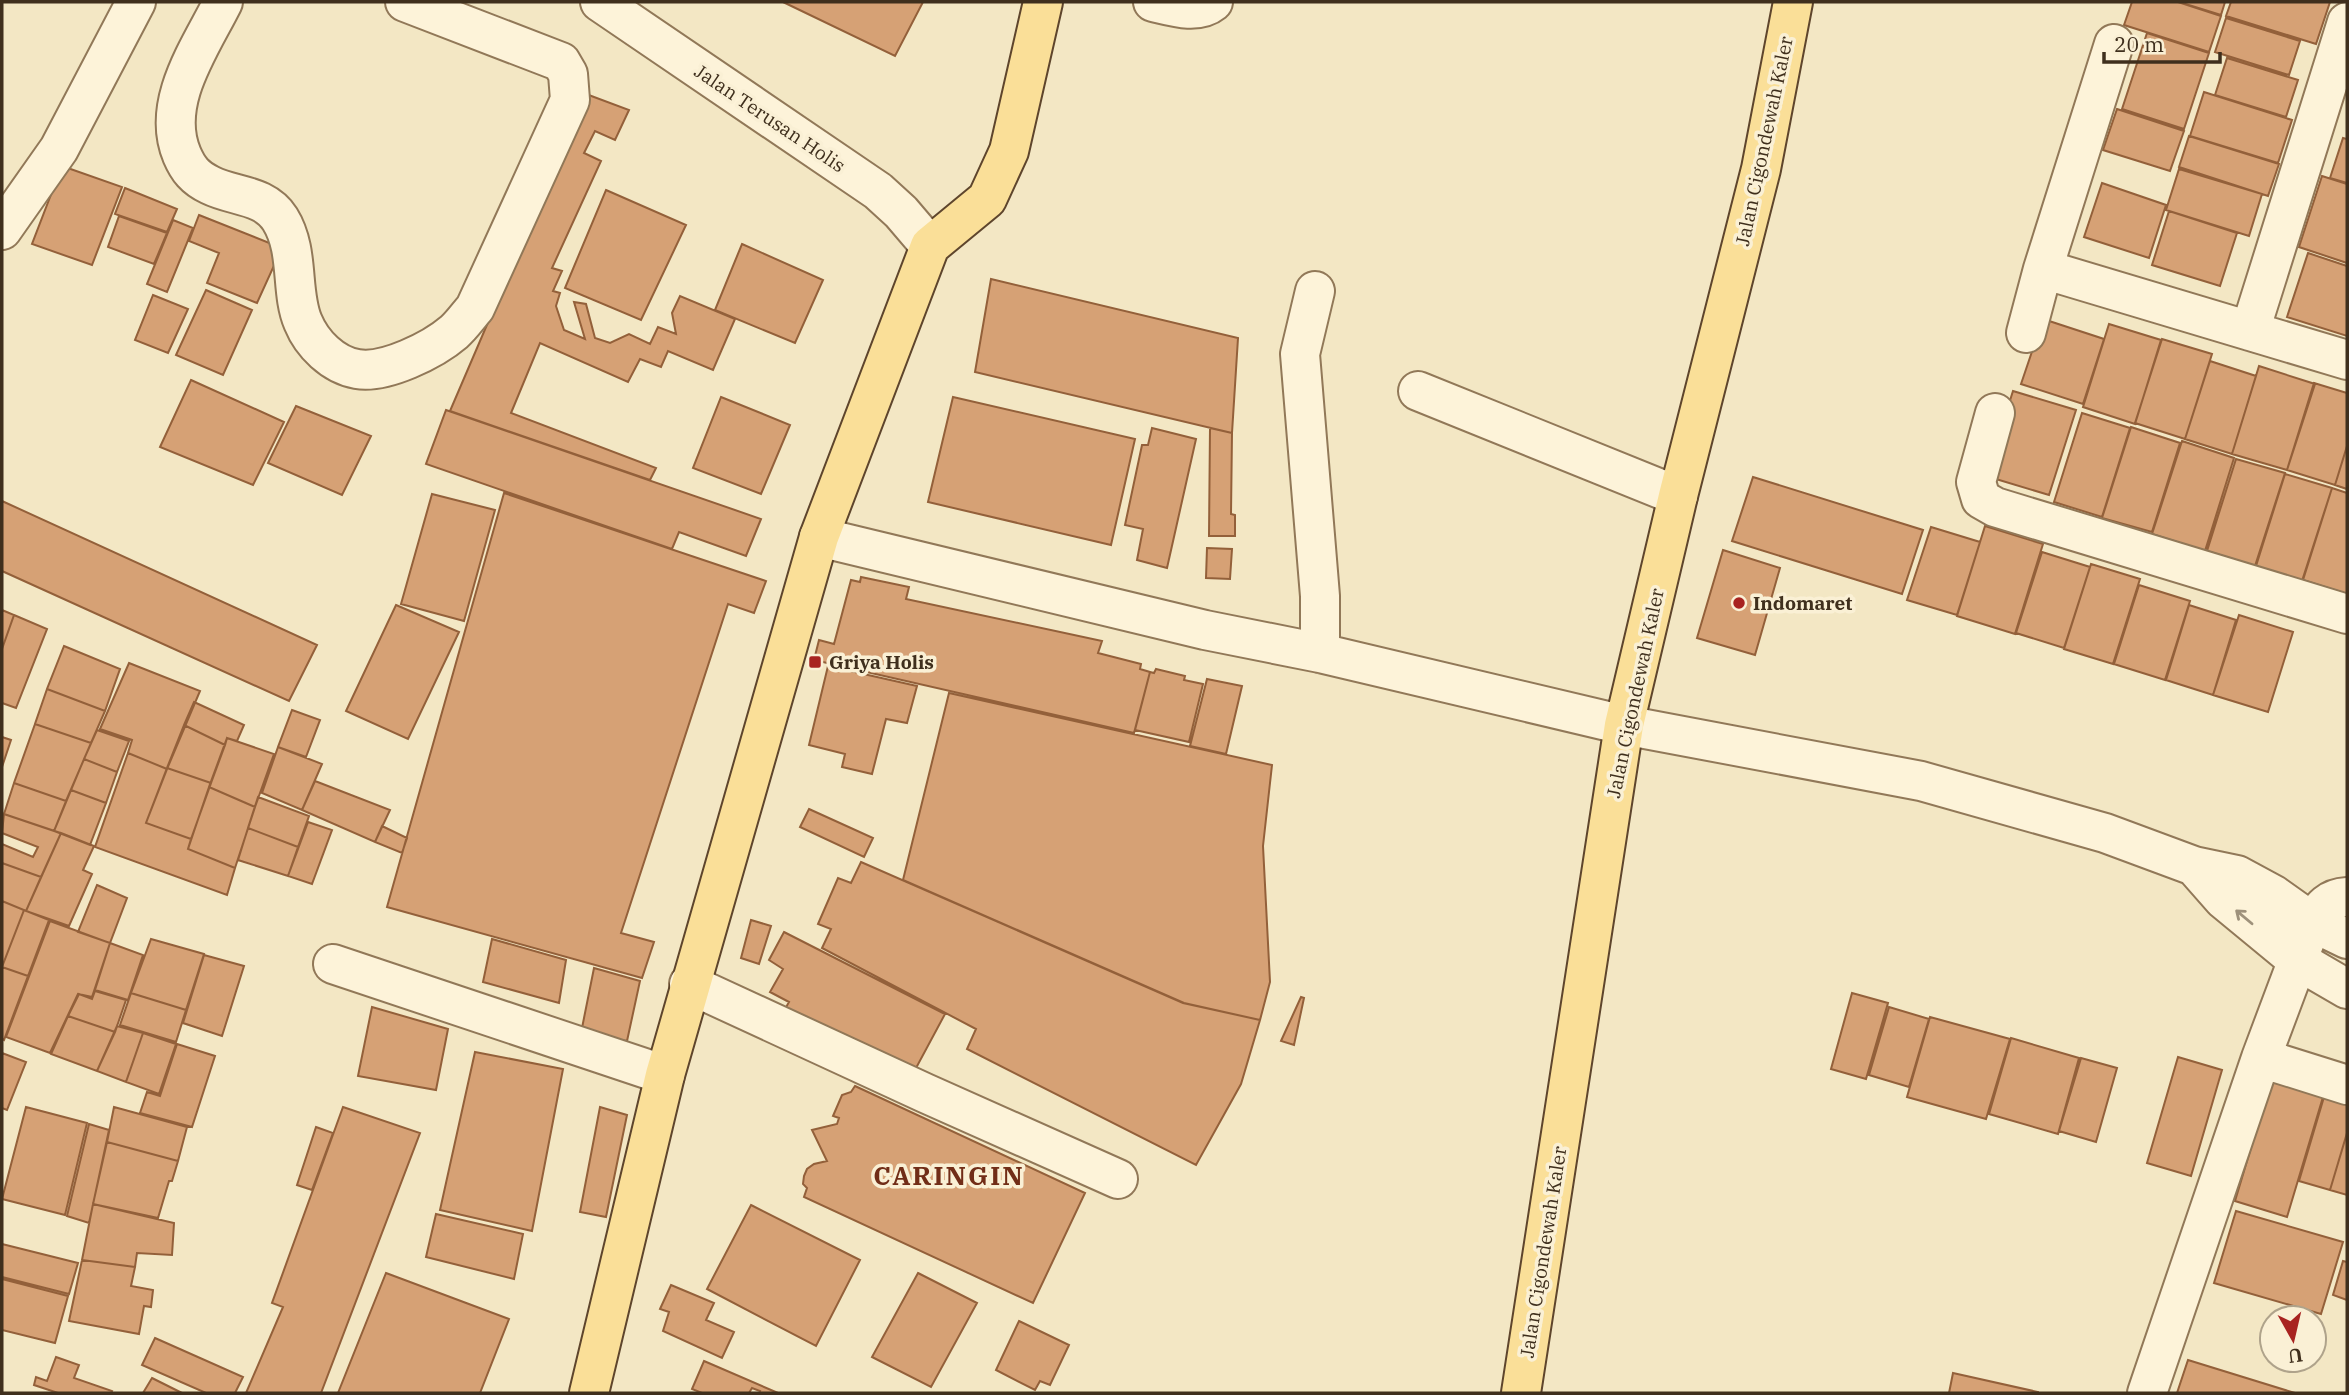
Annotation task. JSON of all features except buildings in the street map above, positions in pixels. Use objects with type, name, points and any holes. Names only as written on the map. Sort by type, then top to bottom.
[{"type":"main road","points":[[589,1393],[665,1075],[819,537],[930,246],[986,199],[1009,150],[1043,2]]},
{"type":"main road","name":"Jalan Cigondewah Kaler","points":[[1521,1393],[1625,725],[1678,496],[1761,169],[1793,2]]},
{"type":"street","points":[[2,230],[59,149],[136,2]]},
{"type":"street","points":[[223,2],[180,89],[175,121],[177,142],[189,172],[210,186],[260,200],[279,218],[288,238],[303,322],[324,355],[357,369],[380,367],[410,359],[459,327],[475,308],[570,100],[568,74],[561,62],[405,2]]},
{"type":"street","name":"Jalan Terusan Holis","points":[[600,2],[878,191],[901,212],[930,246]]},
{"type":"street","points":[[1153,2],[1182,9],[1208,6],[1213,2]]},
{"type":"street","points":[[2250,331],[2347,22]]},
{"type":"street","points":[[2026,333],[2043,268],[2114,44]]},
{"type":"street","points":[[2043,268],[2347,360]]},
{"type":"street","points":[[1315,291],[1300,354],[1320,596],[1320,653]]},
{"type":"street","points":[[1418,391],[1678,496]]},
{"type":"street","points":[[1995,413],[1976,482],[1982,499],[1995,508],[2347,614]]},
{"type":"street","points":[[819,537],[1205,630],[1320,653],[1625,725],[1921,781],[2105,833],[2194,866],[2237,875],[2274,895],[2312,922],[2347,939]]},
{"type":"street","points":[[2194,866],[2223,899],[2297,960],[2347,989]]},
{"type":"street","points":[[2147,1393],[2261,1058],[2312,922],[2323,904],[2337,897],[2347,897]]},
{"type":"street","points":[[333,964],[665,1075]]},
{"type":"street","points":[[690,984],[1118,1179]]},
{"type":"street","points":[[2261,1058],[2347,1085]]},
{"type":"place","name":"Indomaret","points":[[1739,603]]},
{"type":"place","name":"Griya Holis","points":[[815,662]]},
{"type":"district","name":"CARINGIN","points":[[949,1176]]}]
